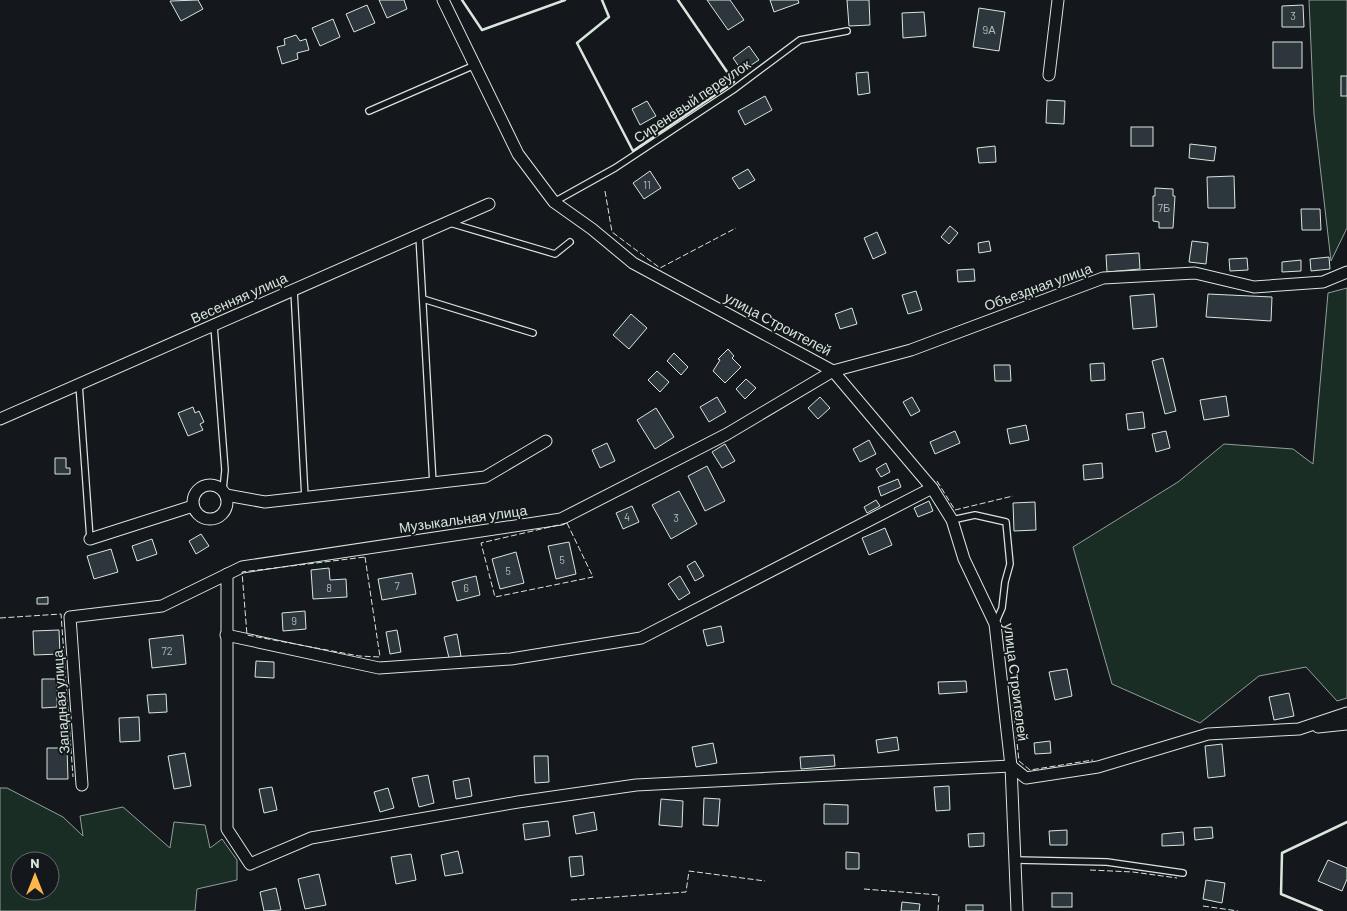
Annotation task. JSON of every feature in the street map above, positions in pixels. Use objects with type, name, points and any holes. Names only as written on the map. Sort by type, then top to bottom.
[{"type":"street","name":"улица Строителей","points":[[443,0],[518,154],[554,202],[592,229],[633,263],[833,371],[932,488],[952,520],[964,559],[995,624],[1011,766],[1016,860],[1016,911]]},
{"type":"street","points":[[1049,76],[1058,0]]},
{"type":"street","name":"Весенняя улица","points":[[0,419],[489,204]]},
{"type":"street","name":"Объездная улица","points":[[833,371],[911,350],[1103,278],[1195,273],[1254,286],[1324,282],[1347,272]]},
{"type":"street","name":"Музыкальная улица","points":[[70,617],[162,606],[242,567],[561,519],[727,434],[833,371]]},
{"type":"street","points":[[224,493],[227,506],[224,512],[215,519],[198,516],[192,506],[194,494],[202,486],[213,485],[224,493],[265,502],[433,484],[485,477],[546,441]]},
{"type":"street","points":[[226,634],[379,668],[511,658],[642,638],[932,488]]},
{"type":"street","points":[[90,539],[192,506]]},
{"type":"street","points":[[227,574],[227,829],[250,864],[311,838],[518,802],[636,785],[1011,766],[1026,778],[1098,767],[1208,734],[1299,729],[1347,724]]},
{"type":"street","name":"Западная улица","points":[[70,617],[82,785]]},
{"type":"street","points":[[1299,729],[1347,713]]},
{"type":"lane","name":"Сиреневый переулок","points":[[554,202],[631,157],[733,90],[800,40],[847,31]]},
{"type":"lane","points":[[369,111],[476,65]]},
{"type":"lane","points":[[448,222],[555,254],[570,242]]},
{"type":"lane","points":[[419,235],[433,484]]},
{"type":"lane","points":[[294,290],[305,498]]},
{"type":"lane","points":[[423,300],[532,333]]},
{"type":"lane","points":[[214,326],[225,470],[224,493]]},
{"type":"lane","points":[[79,384],[90,539]]},
{"type":"lane","points":[[952,520],[975,515],[1006,522],[1010,564],[1005,582],[1002,608],[995,624]]},
{"type":"lane","points":[[1016,860],[1107,862],[1183,873]]},
{"type":"green space","points":[[1309,0],[1347,0],[1347,228],[1331,261],[1314,114]]},
{"type":"green space","points":[[1347,288],[1347,698],[1337,701],[1306,667],[1259,676],[1200,723],[1112,684],[1073,547],[1178,482],[1224,444],[1293,449],[1313,464],[1328,293]]},
{"type":"green space","points":[[0,788],[7,788],[63,817],[83,836],[80,816],[123,807],[170,848],[174,822],[205,825],[210,848],[222,839],[237,860],[237,880],[197,889],[195,911],[0,911]]},
{"type":"building","points":[[198,0],[203,9],[181,21],[170,1]]},
{"type":"building","points":[[379,0],[404,0],[407,9],[387,18]]},
{"type":"building","points":[[707,0],[730,0],[744,20],[728,30]]},
{"type":"building","points":[[770,0],[798,0],[799,3],[774,12]]},
{"type":"building","points":[[847,0],[869,0],[870,25],[849,26]]},
{"type":"building","points":[[367,5],[375,23],[354,32],[346,14]]},
{"type":"building","points":[[1303,5],[1304,27],[1282,27],[1282,6]]},
{"type":"building","points":[[979,8],[1005,12],[999,51],[973,47]]},
{"type":"building","points":[[924,12],[926,36],[903,38],[902,13]]},
{"type":"building","points":[[333,19],[340,37],[320,46],[312,28]]},
{"type":"building","points":[[296,35],[300,41],[306,39],[309,50],[297,53],[298,59],[282,64],[277,47],[285,45],[284,39]]},
{"type":"building","points":[[1273,42],[1302,42],[1302,68],[1273,68]]},
{"type":"building","points":[[749,46],[759,60],[742,71],[733,58]]},
{"type":"building","points":[[868,72],[870,93],[858,95],[856,73]]},
{"type":"building","points":[[1341,76],[1347,76],[1347,96],[1341,96]]},
{"type":"building","points":[[765,96],[772,110],[745,125],[738,111]]},
{"type":"building","points":[[1047,100],[1065,101],[1064,124],[1046,123]]},
{"type":"building","points":[[647,101],[656,116],[640,125],[632,109]]},
{"type":"building","points":[[1131,127],[1153,127],[1153,146],[1131,146]]},
{"type":"building","points":[[1190,144],[1216,147],[1214,161],[1189,158]]},
{"type":"building","points":[[995,146],[996,162],[979,163],[977,148]]},
{"type":"building","points":[[748,169],[755,180],[739,189],[732,178]]},
{"type":"building","points":[[650,171],[661,188],[644,199],[633,183]]},
{"type":"building","points":[[1234,176],[1235,208],[1208,208],[1207,177]]},
{"type":"building","points":[[1155,188],[1173,189],[1173,196],[1175,196],[1173,228],[1159,228],[1159,222],[1153,221],[1153,196],[1155,196]]},
{"type":"building","points":[[1301,209],[1320,209],[1321,230],[1302,230]]},
{"type":"building","points":[[950,226],[958,233],[949,244],[941,237]]},
{"type":"building","points":[[877,232],[886,253],[873,259],[864,238]]},
{"type":"building","points":[[989,241],[991,251],[979,253],[978,243]]},
{"type":"building","points":[[1192,241],[1208,243],[1206,264],[1189,262]]},
{"type":"building","points":[[1139,253],[1140,269],[1107,272],[1106,255]]},
{"type":"building","points":[[1329,257],[1330,269],[1311,271],[1310,259]]},
{"type":"building","points":[[1247,258],[1248,270],[1230,271],[1229,259]]},
{"type":"building","points":[[1301,260],[1301,271],[1282,272],[1282,262]]},
{"type":"building","points":[[974,269],[975,281],[958,282],[957,270]]},
{"type":"building","points":[[916,291],[922,310],[908,314],[902,295]]},
{"type":"building","points":[[1154,294],[1157,327],[1133,329],[1130,296]]},
{"type":"building","points":[[1208,294],[1272,297],[1271,321],[1206,317]]},
{"type":"building","points":[[852,308],[857,324],[840,329],[835,314]]},
{"type":"building","points":[[631,314],[647,328],[629,349],[613,335]]},
{"type":"building","points":[[728,349],[734,356],[732,358],[741,367],[725,383],[713,371],[720,360],[718,359]]},
{"type":"building","points":[[674,353],[688,367],[681,375],[667,361]]},
{"type":"building","points":[[1163,358],[1176,411],[1165,414],[1152,361]]},
{"type":"building","points":[[1104,363],[1105,380],[1091,381],[1090,364]]},
{"type":"building","points":[[994,365],[1010,365],[1011,381],[995,381]]},
{"type":"building","points":[[657,371],[669,382],[660,392],[648,380]]},
{"type":"building","points":[[746,379],[756,388],[745,399],[736,389]]},
{"type":"building","points":[[1226,396],[1229,416],[1204,420],[1200,400]]},
{"type":"building","points":[[717,397],[726,412],[709,422],[700,407]]},
{"type":"building","points":[[820,397],[830,408],[818,419],[808,408]]},
{"type":"building","points":[[912,397],[920,411],[911,416],[903,402]]},
{"type":"building","points":[[193,407],[195,413],[199,411],[204,422],[200,424],[203,430],[188,436],[178,413]]},
{"type":"building","points":[[656,408],[674,437],[655,449],[637,420]]},
{"type":"building","points":[[1143,412],[1145,428],[1128,430],[1126,414]]},
{"type":"building","points":[[1026,425],[1029,440],[1010,444],[1007,429]]},
{"type":"building","points":[[955,431],[960,443],[935,454],[930,442]]},
{"type":"building","points":[[1166,431],[1170,448],[1156,452],[1152,434]]},
{"type":"building","points":[[869,440],[876,454],[860,462],[853,449]]},
{"type":"building","points":[[607,443],[615,461],[600,468],[592,450]]},
{"type":"building","points":[[725,444],[735,461],[722,468],[712,452]]},
{"type":"building","points":[[55,458],[66,458],[66,468],[70,468],[70,474],[55,474]]},
{"type":"building","points":[[886,463],[890,472],[881,477],[876,469]]},
{"type":"building","points":[[1102,463],[1103,478],[1084,480],[1083,465]]},
{"type":"building","points":[[707,466],[725,501],[705,511],[688,476]]},
{"type":"building","points":[[898,479],[901,487],[881,496],[878,487]]},
{"type":"building","points":[[679,491],[697,524],[671,539],[652,505]]},
{"type":"building","points":[[876,500],[880,506],[867,513],[864,507]]},
{"type":"building","points":[[929,501],[933,511],[918,517],[914,508]]},
{"type":"building","points":[[1035,502],[1036,530],[1014,531],[1013,503]]},
{"type":"building","points":[[632,506],[639,522],[623,529],[616,513]]},
{"type":"building","points":[[885,528],[892,545],[869,555],[862,538]]},
{"type":"building","points":[[201,534],[209,546],[196,554],[189,541]]},
{"type":"building","points":[[152,539],[157,554],[137,561],[132,546]]},
{"type":"building","points":[[569,542],[576,574],[556,579],[548,546]]},
{"type":"building","points":[[111,549],[118,572],[94,579],[87,556]]},
{"type":"building","points":[[516,552],[524,583],[500,589],[492,559]]},
{"type":"building","points":[[695,561],[704,576],[695,581],[687,566]]},
{"type":"building","points":[[329,568],[330,580],[346,579],[347,597],[313,599],[311,570]]},
{"type":"building","points":[[412,573],[416,594],[382,600],[378,579]]},
{"type":"building","points":[[476,576],[480,595],[457,601],[452,582]]},
{"type":"building","points":[[680,576],[690,593],[679,600],[668,584]]},
{"type":"building","points":[[48,597],[48,604],[37,604],[37,598]]},
{"type":"building","points":[[305,611],[306,629],[283,631],[282,613]]},
{"type":"building","points":[[721,626],[724,642],[707,646],[703,630]]},
{"type":"building","points":[[59,630],[60,654],[34,655],[33,631]]},
{"type":"building","points":[[397,630],[401,652],[390,654],[386,632]]},
{"type":"building","points":[[457,634],[461,656],[449,658],[444,637]]},
{"type":"building","points":[[183,635],[186,664],[152,668],[149,639]]},
{"type":"building","points":[[256,661],[274,662],[274,678],[255,677]]},
{"type":"building","points":[[1067,669],[1072,696],[1055,700],[1049,672]]},
{"type":"building","points":[[42,679],[57,679],[57,707],[42,708]]},
{"type":"building","points":[[966,681],[967,692],[939,694],[938,682]]},
{"type":"building","points":[[1289,693],[1294,716],[1274,720],[1269,697]]},
{"type":"building","points":[[166,694],[167,712],[149,713],[147,695]]},
{"type":"building","points":[[139,717],[140,741],[120,742],[119,718]]},
{"type":"building","points":[[897,737],[899,750],[878,753],[876,740]]},
{"type":"building","points":[[1050,741],[1051,753],[1035,754],[1034,743]]},
{"type":"building","points":[[713,743],[717,763],[696,767],[692,747]]},
{"type":"building","points":[[1222,744],[1225,776],[1208,778],[1205,746]]},
{"type":"building","points":[[47,748],[67,748],[68,779],[47,779]]},
{"type":"building","points":[[185,753],[191,786],[174,789],[168,756]]},
{"type":"building","points":[[834,755],[835,766],[801,769],[800,757]]},
{"type":"building","points":[[534,756],[548,756],[549,782],[535,783]]},
{"type":"building","points":[[428,775],[434,803],[419,807],[412,778]]},
{"type":"building","points":[[469,778],[472,796],[456,799],[453,781]]},
{"type":"building","points":[[949,786],[950,810],[936,811],[934,787]]},
{"type":"building","points":[[272,787],[277,810],[264,813],[259,789]]},
{"type":"building","points":[[388,788],[394,808],[380,812],[374,792]]},
{"type":"building","points":[[704,798],[720,799],[718,826],[703,825]]},
{"type":"building","points":[[661,799],[683,801],[682,827],[659,825]]},
{"type":"building","points":[[824,804],[848,805],[848,824],[824,824]]},
{"type":"building","points":[[594,812],[597,830],[576,834],[573,816]]},
{"type":"building","points":[[548,821],[550,836],[525,840],[523,824]]},
{"type":"building","points":[[1212,827],[1213,838],[1195,840],[1194,828]]},
{"type":"building","points":[[1067,830],[1067,845],[1050,845],[1049,831]]},
{"type":"building","points":[[1183,832],[1184,845],[1162,846],[1162,834]]},
{"type":"building","points":[[984,833],[984,846],[969,847],[968,834]]},
{"type":"building","points":[[458,851],[463,873],[445,876],[441,855]]},
{"type":"building","points":[[846,852],[859,853],[859,869],[846,869]]},
{"type":"building","points":[[411,854],[416,880],[396,884],[391,857]]},
{"type":"building","points":[[582,856],[584,875],[571,877],[569,857]]},
{"type":"building","points":[[1328,860],[1347,868],[1347,879],[1342,891],[1318,881]]},
{"type":"building","points":[[319,874],[326,905],[305,909],[298,879]]},
{"type":"building","points":[[1206,880],[1225,883],[1222,903],[1203,899]]},
{"type":"building","points":[[276,888],[281,910],[264,911],[260,892]]},
{"type":"building","points":[[1052,893],[1072,893],[1072,907],[1052,907]]},
{"type":"building","points":[[902,902],[920,904],[919,911],[901,911]]},
{"type":"building","points":[[966,905],[983,905],[983,911],[966,911]]},
{"type":"fence","points":[[605,191],[612,232],[660,268],[736,228]]},
{"type":"fence","points":[[937,481],[955,510],[1013,496]]},
{"type":"fence","points":[[567,523],[593,577],[495,597],[481,543],[567,523]]},
{"type":"fence","points":[[365,557],[380,657],[359,656],[247,635],[242,572],[365,557]]},
{"type":"fence","points":[[0,618],[61,614],[73,777]]},
{"type":"fence","points":[[1009,668],[1019,761],[1030,770],[1093,760]]},
{"type":"fence","points":[[1090,870],[1133,872],[1177,878]]},
{"type":"fence","points":[[571,900],[686,892],[689,871],[765,881]]},
{"type":"fence","points":[[864,889],[939,895],[938,911]]},
{"type":"fence","points":[[1203,906],[1238,911]]},
{"type":"wall","points":[[462,0],[482,30],[565,0]]},
{"type":"wall","points":[[602,0],[609,17],[577,43],[633,151],[734,82],[678,0]]},
{"type":"wall","points":[[1322,911],[1281,894],[1282,853],[1347,822]]}]
